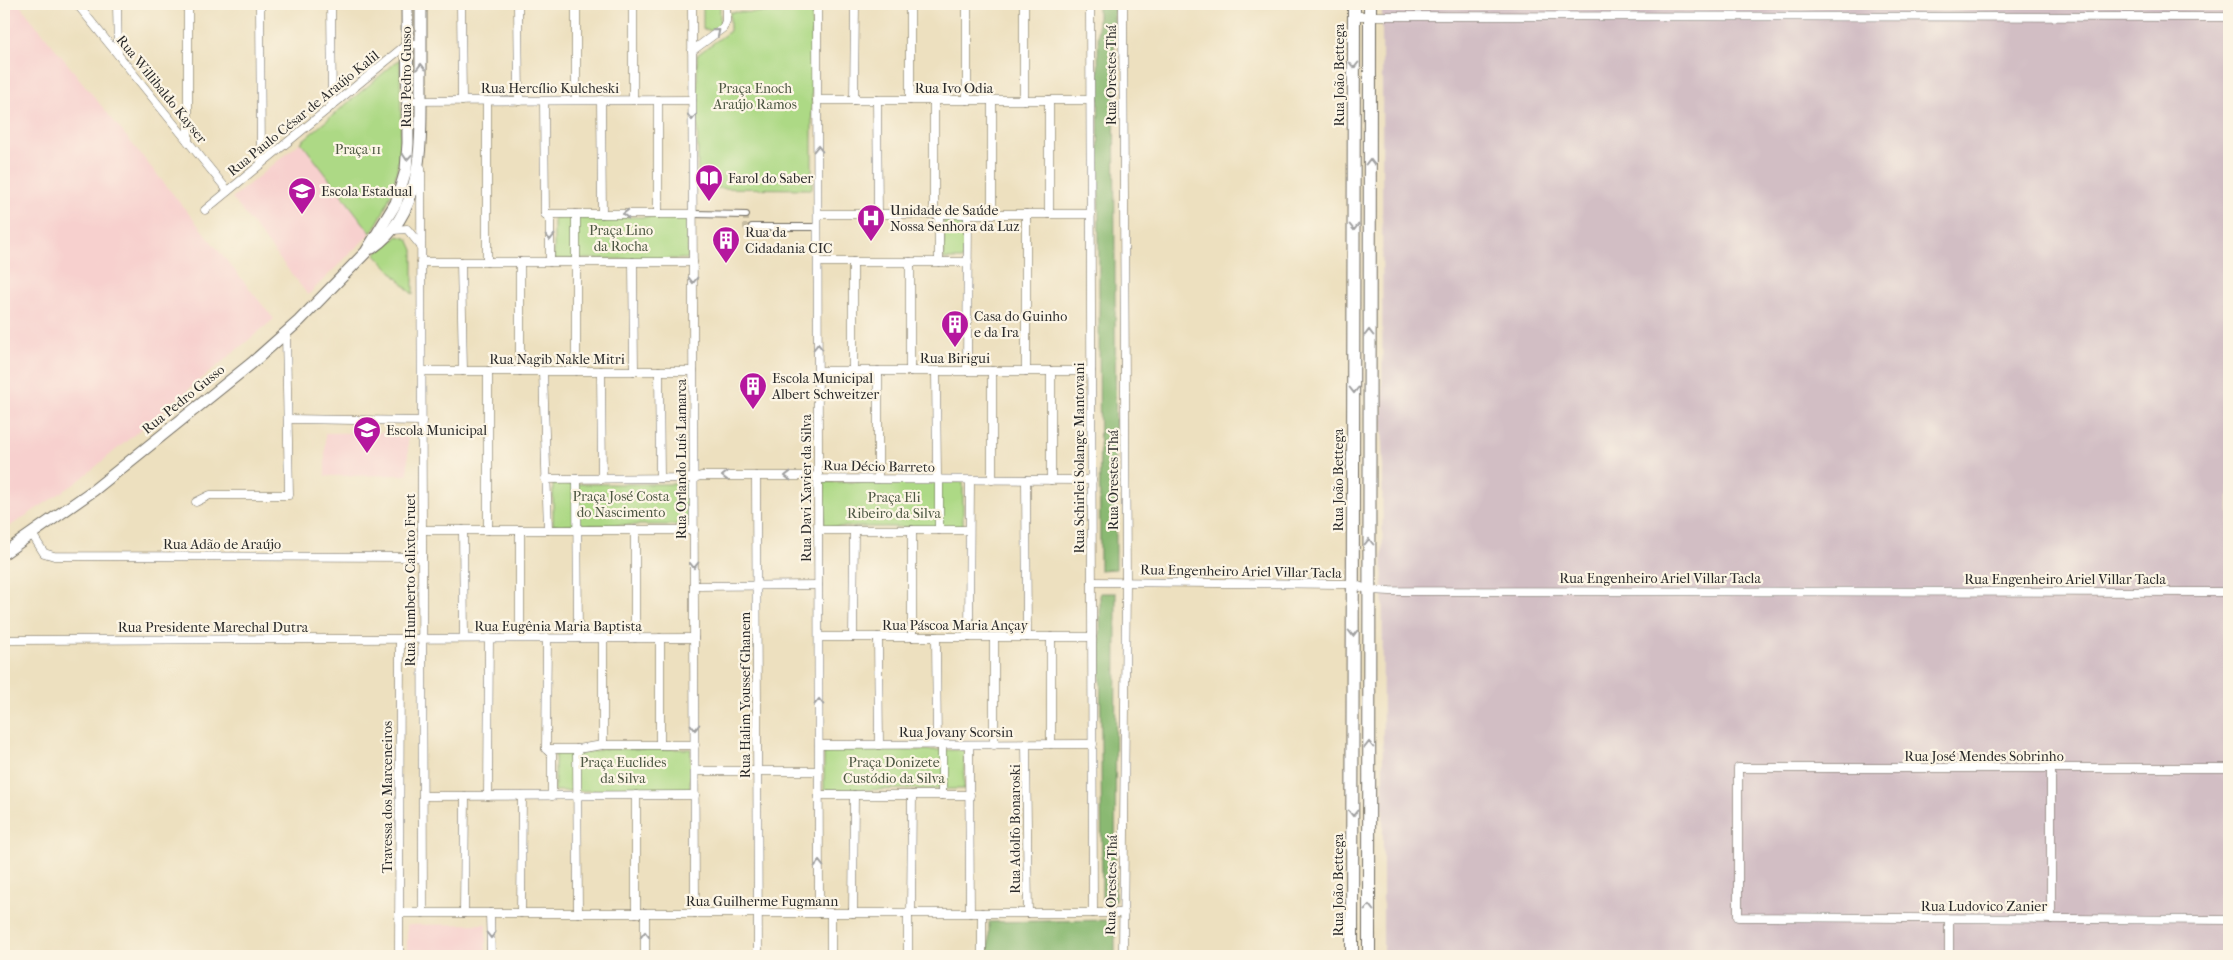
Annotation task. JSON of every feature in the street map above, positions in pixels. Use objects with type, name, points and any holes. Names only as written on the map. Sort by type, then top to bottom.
[{"type":"main road","name":"Rua Pedro Gusso","points":[[366,252],[392,211],[403,183],[407,158],[407,4]]},
{"type":"main road","name":"Rua Pedro Gusso","points":[[4,553],[111,477],[286,333],[366,252],[382,241],[393,230],[404,211],[412,190],[421,151],[421,4]]},
{"type":"main road","name":"Rua João Bettega","points":[[1352,956],[1354,10]]},
{"type":"main road","points":[[1369,956],[1370,10]]},
{"type":"main road","points":[[1354,297],[1370,298]]},
{"type":"main road","points":[[1352,938],[1369,938]]},
{"type":"street","name":"Rua Willibaldo Kayser","points":[[77,4],[228,191]]},
{"type":"street","points":[[117,4],[118,54]]},
{"type":"street","points":[[188,4],[188,140]]},
{"type":"street","points":[[260,4],[261,164]]},
{"type":"street","points":[[331,4],[332,106]]},
{"type":"street","points":[[461,4],[462,101]]},
{"type":"street","points":[[518,4],[519,101]]},
{"type":"street","points":[[576,4],[576,100]]},
{"type":"street","points":[[633,4],[633,100]]},
{"type":"street","name":"Rua Orlando Luís Lamarca","points":[[692,4],[695,913]]},
{"type":"street","points":[[692,51],[723,28],[726,21],[726,4]]},
{"type":"street","name":"Rua Davi Xavier da Silva","points":[[817,4],[819,913]]},
{"type":"street","points":[[854,100],[855,4]]},
{"type":"street","points":[[910,4],[910,100]]},
{"type":"street","points":[[967,4],[967,100]]},
{"type":"street","points":[[1024,4],[1024,100]]},
{"type":"street","name":"Rua Schirlei Solange Mantovani","points":[[1090,4],[1093,913]]},
{"type":"street","name":"Rua Orestes Thá","points":[[1123,4],[1126,582],[1123,956]]},
{"type":"street","points":[[1354,10],[2229,17]]},
{"type":"street","points":[[408,44],[421,44]]},
{"type":"street","name":"Rua Paulo César de Araújo Kalil","points":[[205,210],[408,44]]},
{"type":"street","points":[[544,100],[545,214],[550,220],[550,262]]},
{"type":"street","points":[[601,100],[602,214]]},
{"type":"street","points":[[658,100],[658,214]]},
{"type":"street","name":"Rua Hercílio Kulcheski","points":[[408,101],[692,100]]},
{"type":"street","name":"Rua Ivo Odia","points":[[818,100],[1090,100]]},
{"type":"street","points":[[877,100],[878,214]]},
{"type":"street","points":[[934,100],[936,214],[939,262]]},
{"type":"street","points":[[992,100],[992,214]]},
{"type":"street","points":[[1049,100],[1049,214]]},
{"type":"street","points":[[487,101],[487,262]]},
{"type":"street","name":"Rua Humberto Calixto Fruet","points":[[421,151],[423,913]]},
{"type":"street","points":[[545,214],[746,215]]},
{"type":"street","points":[[576,214],[576,371]]},
{"type":"street","points":[[818,214],[1091,214]]},
{"type":"street","points":[[967,371],[968,214]]},
{"type":"street","points":[[1026,214],[1026,371]]},
{"type":"street","points":[[752,227],[818,227]]},
{"type":"street","points":[[393,230],[407,229],[421,247]]},
{"type":"street","points":[[421,262],[693,262]]},
{"type":"street","points":[[462,262],[463,371]]},
{"type":"street","points":[[520,262],[520,371]]},
{"type":"street","points":[[633,262],[634,371]]},
{"type":"street","points":[[818,262],[968,262]]},
{"type":"street","points":[[853,262],[853,371]]},
{"type":"street","points":[[910,262],[910,371]]},
{"type":"street","points":[[196,502],[210,495],[289,495],[286,333]]},
{"type":"street","name":"Rua Nagib Nakle Mitri","points":[[422,371],[693,371]]},
{"type":"street","points":[[488,371],[488,530]]},
{"type":"street","points":[[543,371],[548,530]]},
{"type":"street","points":[[601,371],[602,478]]},
{"type":"street","points":[[660,371],[660,478]]},
{"type":"street","name":"Rua Birigui","points":[[818,371],[1091,371]]},
{"type":"street","points":[[878,371],[878,479]]},
{"type":"street","points":[[936,371],[938,530]]},
{"type":"street","points":[[992,371],[992,480]]},
{"type":"street","points":[[1051,371],[1051,480]]},
{"type":"street","points":[[288,419],[422,421]]},
{"type":"street","name":"Rua Halim Youssef Ghanem","points":[[756,476],[758,956]]},
{"type":"street","name":"Rua Décio Barreto","points":[[545,479],[812,476],[818,479],[1092,480]]},
{"type":"street","points":[[577,479],[578,638]]},
{"type":"street","points":[[969,637],[970,480]]},
{"type":"street","points":[[1026,480],[1027,637]]},
{"type":"street","points":[[422,530],[694,530]]},
{"type":"street","points":[[463,530],[464,638]]},
{"type":"street","points":[[520,530],[520,638]]},
{"type":"street","points":[[635,638],[636,530]]},
{"type":"street","points":[[818,530],[969,530]]},
{"type":"street","points":[[853,637],[854,530]]},
{"type":"street","points":[[912,530],[912,637]]},
{"type":"street","name":"Rua Adão de Araújo","points":[[32,534],[44,553],[54,556],[422,556]]},
{"type":"street","name":"Rua Engenheiro Ariel Villar Tacla","points":[[1092,582],[1353,584],[1369,590],[2229,592]]},
{"type":"street","points":[[694,586],[818,585]]},
{"type":"street","name":"Rua Páscoa Maria Ançay","points":[[819,637],[1092,637]]},
{"type":"street","points":[[878,637],[879,745]]},
{"type":"street","points":[[936,637],[942,795]]},
{"type":"street","points":[[994,637],[994,744]]},
{"type":"street","points":[[1051,637],[1051,744]]},
{"type":"street","name":"Travessa dos Marceneiros","points":[[399,956],[400,638]]},
{"type":"street","points":[[488,796],[489,638]]},
{"type":"street","points":[[546,638],[546,749],[552,755],[552,796]]},
{"type":"street","points":[[603,638],[603,745]]},
{"type":"street","points":[[660,638],[660,745]]},
{"type":"street","name":"Rua Eugênia Maria Baptista","points":[[422,639],[694,638]]},
{"type":"street","name":"Rua Presidente Marechal Dutra","points":[[4,640],[422,639]]},
{"type":"street","name":"Rua Adolfo Bonaroski","points":[[1026,744],[1028,913]]},
{"type":"street","name":"Rua Jovany Scorsin","points":[[819,745],[1093,744]]},
{"type":"street","points":[[546,749],[577,749],[603,745],[695,745]]},
{"type":"street","points":[[969,745],[970,913]]},
{"type":"street","points":[[577,749],[578,913]]},
{"type":"street","name":"Rua José Mendes Sobrinho","points":[[1738,917],[1738,768],[2229,768]]},
{"type":"street","points":[[2051,919],[2052,768]]},
{"type":"street","points":[[695,771],[819,771]]},
{"type":"street","points":[[636,795],[636,913]]},
{"type":"street","points":[[423,796],[695,795]]},
{"type":"street","points":[[819,795],[970,795]]},
{"type":"street","points":[[853,913],[854,795]]},
{"type":"street","points":[[908,956],[912,795]]},
{"type":"street","points":[[464,913],[465,796]]},
{"type":"street","points":[[521,913],[522,796]]},
{"type":"street","name":"Rua Guilherme Fugmann","points":[[399,913],[1124,913]]},
{"type":"street","points":[[490,913],[491,956]]},
{"type":"street","points":[[645,913],[645,956]]},
{"type":"street","points":[[831,913],[831,956]]},
{"type":"street","points":[[982,913],[982,956]]},
{"type":"street","name":"Rua Ludovico Zanier","points":[[1738,917],[2229,920]]},
{"type":"street","points":[[1949,918],[1949,956]]},
{"type":"shaded area","points":[[4,4],[19,4],[274,319],[76,483],[4,530]]},
{"type":"shaded area","points":[[1382,4],[2229,4],[2229,956],[1383,956]]},
{"type":"shaded area","name":"Escola Estadual","points":[[301,142],[371,233],[308,295],[232,198]]},
{"type":"shaded area","name":"Escola Municipal","points":[[408,432],[408,475],[325,476],[325,433]]},
{"type":"shaded area","points":[[486,924],[486,956],[407,956],[407,925]]},
{"type":"green space","points":[[703,4],[720,4],[720,24],[713,31],[703,29]]},
{"type":"green space","name":"Praça Enoch Araújo Ramos","points":[[788,4],[812,4],[812,189],[698,188],[697,55],[730,31],[730,12],[788,13]]},
{"type":"green space","points":[[1098,4],[1114,4],[1116,569],[1100,570]]},
{"type":"green space","name":"Praça 11","points":[[400,59],[401,128],[397,171],[392,192],[371,233],[301,142]]},
{"type":"green space","name":"Praça Lino da Rocha","points":[[554,217],[688,217],[688,259],[554,259]]},
{"type":"green space","points":[[944,217],[963,217],[963,259],[944,259]]},
{"type":"green space","points":[[398,236],[408,239],[413,250],[413,295],[375,254]]},
{"type":"green space","name":"Praça Eli Ribeiro da Silva","points":[[824,482],[963,482],[963,527],[824,527]]},
{"type":"green space","name":"Praça José Costa do Nascimento","points":[[553,484],[689,484],[689,525],[553,525]]},
{"type":"green space","points":[[1100,593],[1116,593],[1115,901],[1102,901]]},
{"type":"green space","name":"Praça Euclides da Silva","points":[[604,749],[691,749],[690,790],[555,791],[555,753],[582,753]]},
{"type":"green space","name":"Praça Donizete Custódio da Silva","points":[[824,750],[964,750],[964,789],[824,790]]},
{"type":"green space","points":[[1115,920],[1115,956],[989,956],[989,922]]},
{"type":"tunnel","points":[[746,215],[746,227],[752,227]]},
{"type":"place","name":"Farol do Saber","points":[[709,202]]},
{"type":"place","name":"Escola Estadual","points":[[302,215]]},
{"type":"place","name":"Unidade de Saúde Nossa Senhora da Luz","points":[[871,242]]},
{"type":"place","name":"Rua da Cidadania CIC","points":[[726,264]]},
{"type":"place","name":"Casa do Guinho e da Ira","points":[[955,348]]},
{"type":"place","name":"Escola Municipal Albert Schweitzer","points":[[753,410]]},
{"type":"place","name":"Escola Municipal","points":[[367,454]]}]
